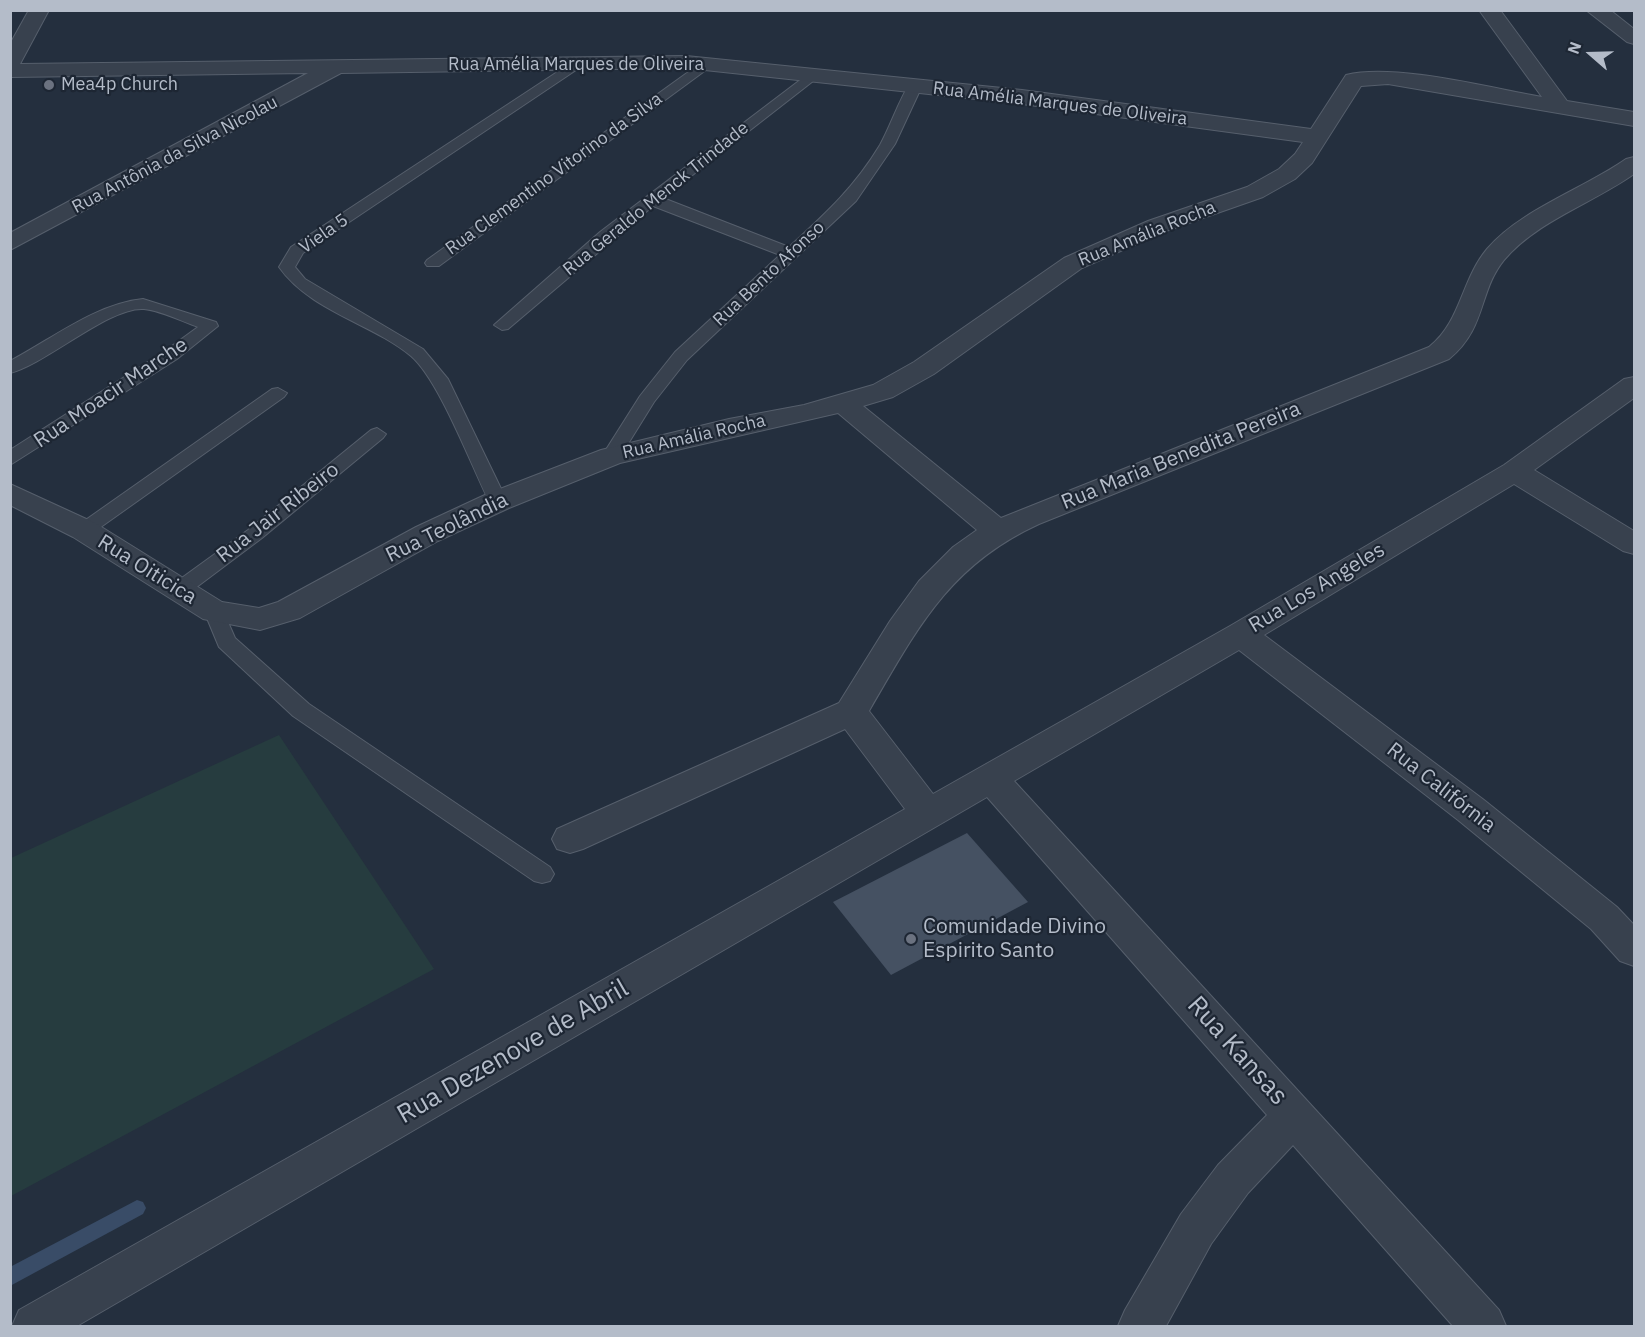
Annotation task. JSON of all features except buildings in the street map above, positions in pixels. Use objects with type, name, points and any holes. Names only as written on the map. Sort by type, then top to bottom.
[{"type":"street","points":[[1489,10],[1558,104]]},
{"type":"street","points":[[1596,10],[1635,38]]},
{"type":"street","points":[[10,21],[37,14]]},
{"type":"street","points":[[10,64],[37,14]]},
{"type":"street","name":"Rua Amélia Marques de Oliveira","points":[[10,71],[577,63],[705,64],[1022,97],[1318,136]]},
{"type":"street","name":"Rua Antônia da Silva Nicolau","points":[[10,243],[339,66]]},
{"type":"street","name":"Rua Amália Rocha","points":[[611,456],[844,404],[883,391],[924,368],[1073,263],[1157,226],[1255,192],[1287,174],[1304,158],[1350,83],[1363,78],[1388,78],[1558,104],[1635,119]]},
{"type":"street","name":"Rua Maria Benedita Pereira","points":[[851,712],[931,588],[965,553],[999,532],[1229,434],[1439,353],[1453,345],[1496,253],[1539,222],[1635,164]]},
{"type":"street","name":"Rua Los Angeles","points":[[990,777],[1241,634],[1514,471],[1635,385]]},
{"type":"street","points":[[844,404],[999,532]]},
{"type":"street","name":"Rua Teolândia","points":[[289,610],[427,534],[498,501],[611,456]]},
{"type":"street","points":[[1514,471],[1635,544]]},
{"type":"street","name":"Rua Oiticica","points":[[10,493],[84,530],[214,611],[260,619],[289,610]]},
{"type":"street","name":"Rua Califórnia","points":[[1241,634],[1471,810],[1604,918],[1635,950]]},
{"type":"street","points":[[570,839],[851,712],[928,813]]},
{"type":"street","name":"Rua Dezenove de Abril","points":[[35,1326],[990,777]]},
{"type":"street","name":"Rua Kansas","points":[[990,777],[1483,1326]]},
{"type":"street","points":[[1141,1326],[1196,1229],[1233,1179],[1294,1115]]},
{"type":"lane","name":"Viela 5","points":[[498,501],[439,379],[417,353],[299,282],[287,267],[297,250],[577,63]]},
{"type":"lane","name":"Rua Clementino Vitorino da Silva","points":[[433,263],[705,64]]},
{"type":"lane","name":"Rua Geraldo Menck Trindade","points":[[502,325],[606,235],[812,75]]},
{"type":"lane","name":"Rua Bento Afonso","points":[[611,456],[645,400],[681,356],[851,198],[872,171],[904,116],[915,86]]},
{"type":"lane","points":[[653,200],[791,254]]},
{"type":"lane","name":"Rua Moacir Marche","points":[[10,368],[124,308],[141,303],[210,326],[171,355],[10,459]]},
{"type":"lane","points":[[84,530],[278,393]]},
{"type":"lane","name":"Rua Jair Ribeiro","points":[[179,590],[255,534],[377,434]]},
{"type":"lane","points":[[214,611],[226,642],[301,710],[542,874]]},
{"type":"green space","points":[[279,735],[434,969],[11,1196],[11,858]]},
{"type":"waterway","points":[[10,1277],[137,1208]]},
{"type":"place","name":"Mea4p Church","points":[[49,85]]},
{"type":"place","name":"Comunidade Divino Espirito Santo","points":[[911,939]]}]
